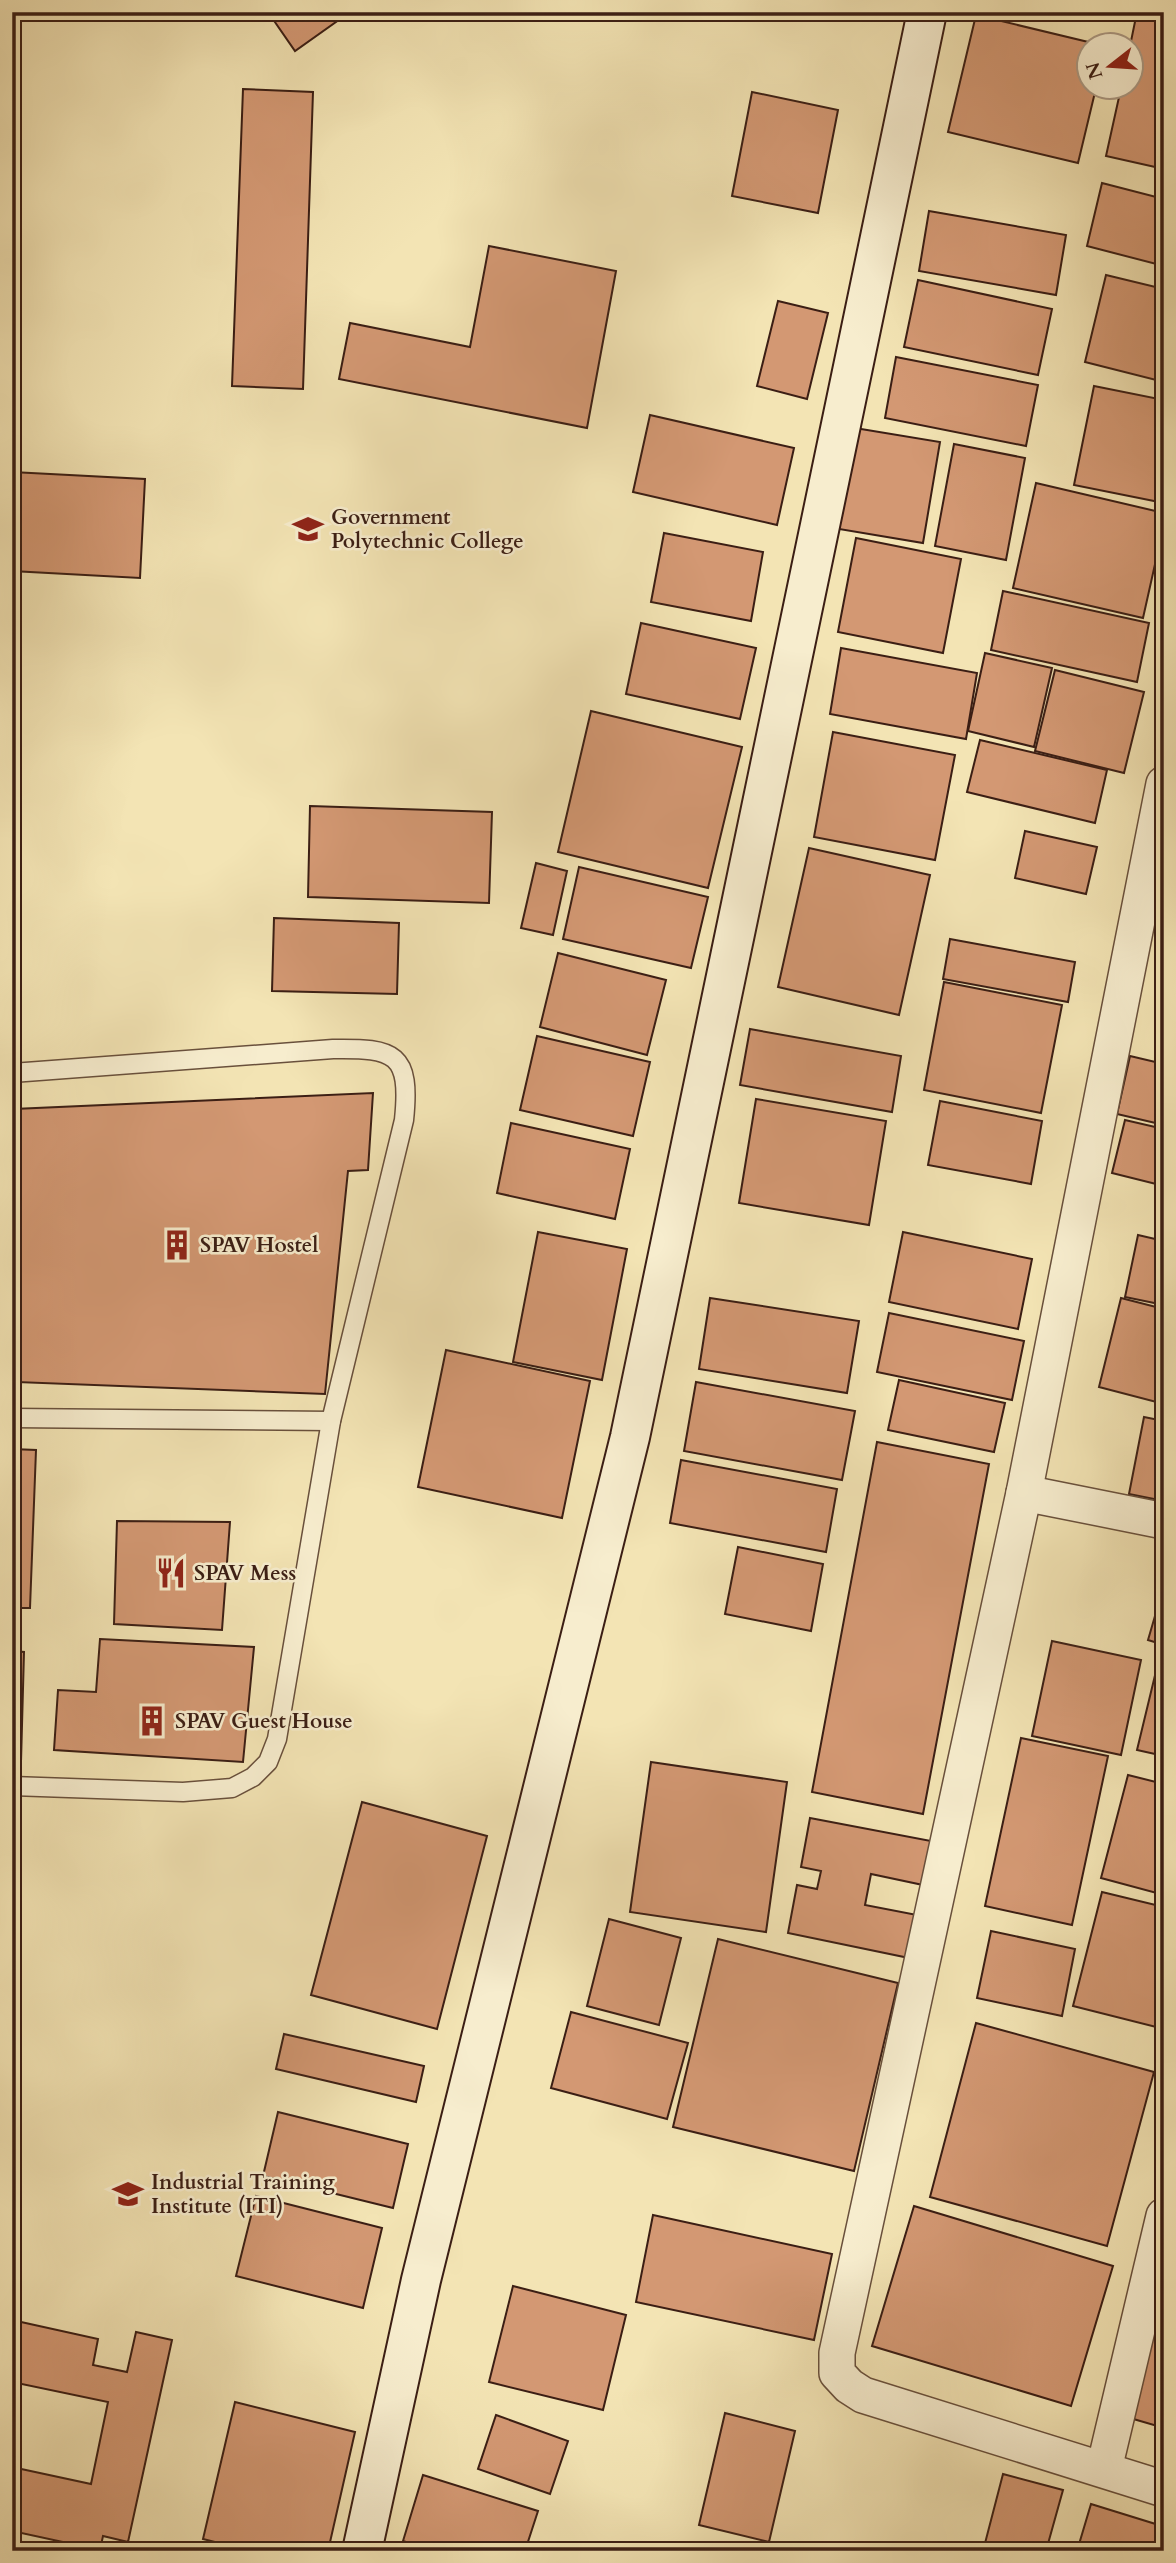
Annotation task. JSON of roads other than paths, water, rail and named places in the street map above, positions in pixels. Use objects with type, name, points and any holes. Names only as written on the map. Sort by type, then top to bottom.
[{"type":"street","points":[[362,2551],[421,2280],[630,1437],[927,12]]},
{"type":"street","points":[[1164,784],[1024,1493],[836,2353],[837,2373],[849,2386],[863,2395],[1164,2489]]},
{"type":"street","points":[[1024,1493],[1164,1521]]},
{"type":"street","points":[[1104,2469],[1164,2216]]},
{"type":"lane","points":[[12,1073],[333,1049],[369,1049],[386,1052],[397,1060],[405,1080],[404,1120],[331,1421],[277,1739],[268,1762],[253,1777],[232,1788],[183,1792],[12,1786]]},
{"type":"lane","points":[[12,1418],[331,1421]]},
{"type":"place","name":"Government Polytechnic College","points":[[308,529]]},
{"type":"place","name":"SPAV Hostel","points":[[177,1245]]},
{"type":"place","name":"SPAV Mess","points":[[171,1573]]},
{"type":"place","name":"SPAV Guest House","points":[[152,1721]]},
{"type":"place","name":"Industrial Training Institute (ITI)","points":[[128,2194]]}]
